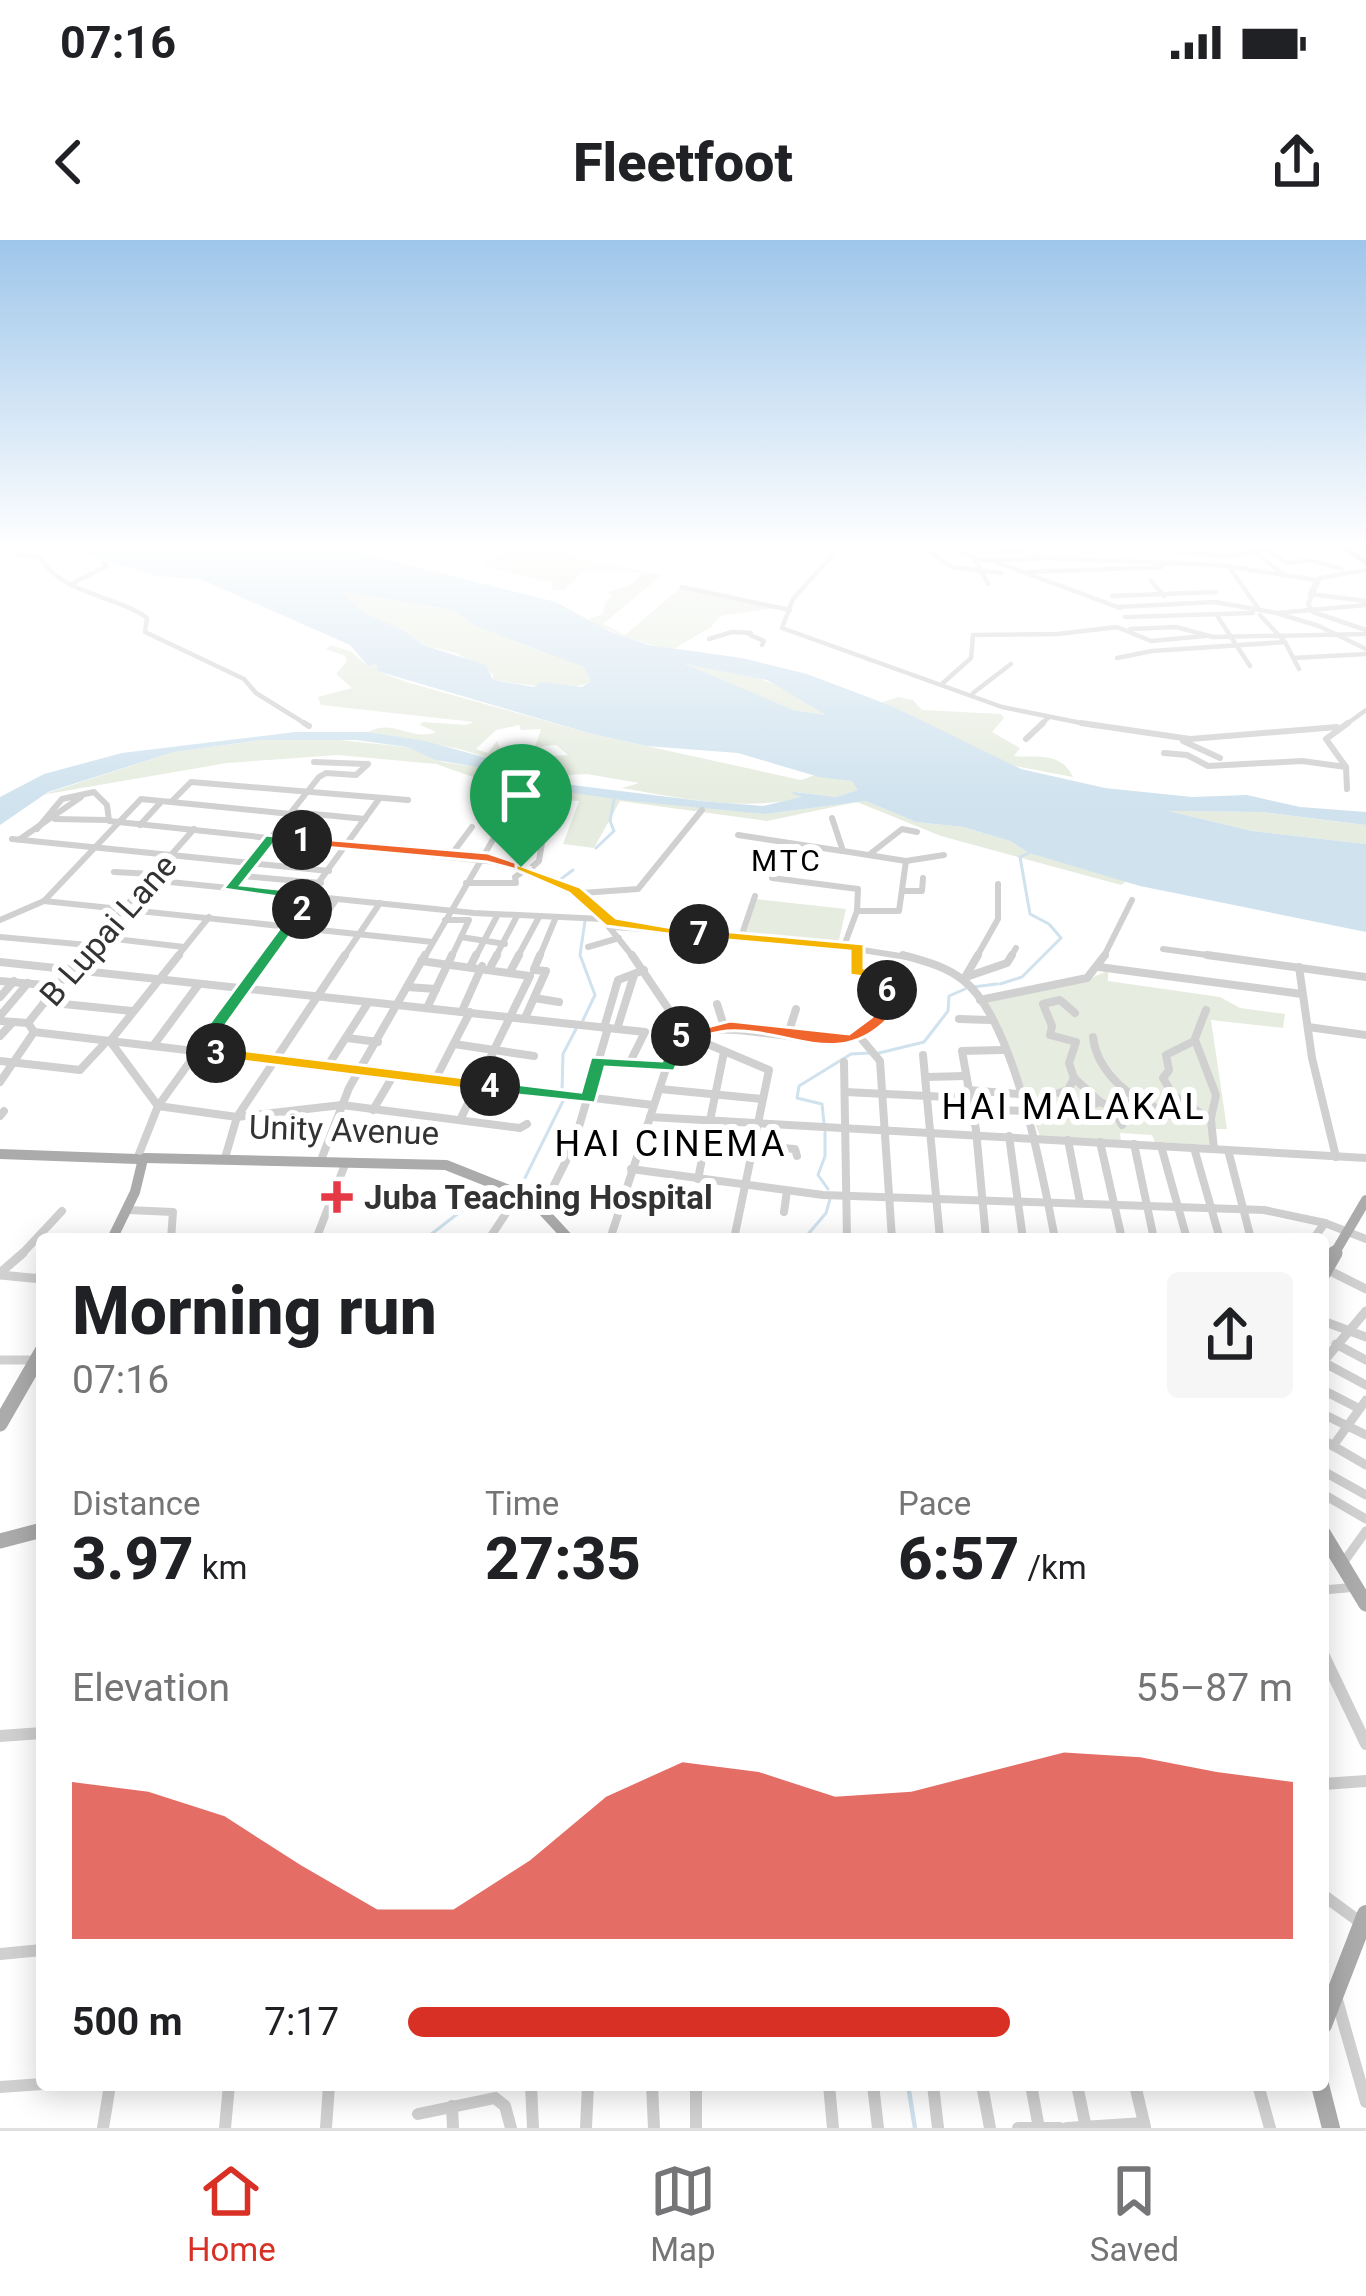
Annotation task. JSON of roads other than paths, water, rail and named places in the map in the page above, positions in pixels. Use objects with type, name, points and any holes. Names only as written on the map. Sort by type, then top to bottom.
[{"type":"main road","name":"Unity Avenue","points":[[0,1154],[446,1165],[520,1192],[543,1207],[563,1233]]},
{"type":"main road","points":[[115,1233],[128,1210],[142,1156]]},
{"type":"main road","points":[[1329,1263],[1364,1206]]},
{"type":"main road","points":[[0,1424],[36,1360]]},
{"type":"main road","points":[[0,1541],[36,1532]]},
{"type":"main road","points":[[1329,1542],[1366,1604]]},
{"type":"main road","points":[[1329,2005],[1365,1921]]},
{"type":"main road","points":[[1322,2091],[1331,2128]]},
{"type":"street","points":[[145,632],[244,679],[256,693],[309,726]]},
{"type":"street","points":[[709,639],[732,632]]},
{"type":"street","points":[[733,632],[750,634],[764,641],[762,645]]},
{"type":"street","points":[[789,632],[1002,707],[1049,717],[1173,738],[1337,727]]},
{"type":"street","points":[[941,683],[971,658],[973,635],[1048,632]]},
{"type":"street","points":[[1135,632],[1151,640],[1326,632]]},
{"type":"street","points":[[1159,632],[1182,639]]},
{"type":"street","points":[[1192,632],[1205,636]]},
{"type":"street","points":[[1229,632],[1250,666]]},
{"type":"street","points":[[1328,632],[1366,652]]},
{"type":"street","points":[[1313,633],[1330,656]]},
{"type":"street","points":[[1277,634],[1300,669]]},
{"type":"street","points":[[1117,658],[1152,651],[1285,642]]},
{"type":"street","points":[[1293,658],[1366,652]]},
{"type":"street","points":[[972,694],[1011,664]]},
{"type":"street","points":[[1325,739],[1366,710]]},
{"type":"street","points":[[1026,740],[1049,717]]},
{"type":"street","points":[[1308,729],[1325,739],[1346,767],[1347,789]]},
{"type":"street","points":[[1173,738],[1220,758]]},
{"type":"street","points":[[1164,753],[1187,755],[1208,766],[1302,760],[1346,767]]},
{"type":"street","points":[[314,760],[368,764],[356,775],[322,773],[314,760]]},
{"type":"street","points":[[231,889],[322,773]]},
{"type":"street","points":[[172,801],[191,782],[408,800]]},
{"type":"street","points":[[224,806],[242,787]]},
{"type":"street","points":[[37,830],[62,800],[94,792],[104,800],[108,820]]},
{"type":"street","points":[[84,794],[37,830],[13,839],[329,871]]},
{"type":"street","points":[[321,1160],[342,1105],[466,883],[498,831],[512,830],[537,799]]},
{"type":"street","points":[[44,901],[140,800],[365,819]]},
{"type":"street","points":[[142,1156],[158,1106],[379,800]]},
{"type":"street","points":[[140,824],[162,801]]},
{"type":"street","points":[[580,894],[638,889],[702,810]]},
{"type":"street","points":[[832,818],[844,851]]},
{"type":"street","points":[[49,822],[108,820],[482,857],[528,869],[580,894],[613,926],[678,1019],[682,1035],[653,1106],[612,1233]]},
{"type":"street","points":[[451,854],[472,827]]},
{"type":"street","name":"B Lupai Lane","points":[[0,1082],[55,986],[194,829]]},
{"type":"street","points":[[869,855],[902,829],[917,832]]},
{"type":"street","points":[[738,835],[906,861],[938,860],[944,854]]},
{"type":"street","points":[[466,883],[516,883],[515,877],[539,862],[542,843]]},
{"type":"street","points":[[857,911],[898,911],[906,861]]},
{"type":"street","points":[[114,872],[380,903],[469,920],[427,1008]]},
{"type":"street","points":[[242,876],[321,883]]},
{"type":"street","points":[[772,878],[858,889],[857,911],[844,946]]},
{"type":"street","points":[[902,891],[922,891],[923,878]]},
{"type":"street","points":[[966,978],[998,919],[998,884]]},
{"type":"street","points":[[741,937],[755,896]]},
{"type":"street","points":[[317,928],[337,899]]},
{"type":"street","points":[[980,1000],[1032,986],[1067,985],[1099,967],[1132,900]]},
{"type":"street","points":[[1,918],[44,901],[433,942]]},
{"type":"street","points":[[224,1158],[237,1117],[380,903]]},
{"type":"street","points":[[448,915],[556,917],[638,929],[858,947],[927,963],[966,978],[989,1020],[1036,1138],[1054,1233]]},
{"type":"street","points":[[470,965],[497,915]]},
{"type":"street","points":[[435,1081],[486,966],[505,944],[517,916]]},
{"type":"street","points":[[0,1061],[80,1070],[209,917]]},
{"type":"street","points":[[511,970],[539,917]]},
{"type":"street","points":[[460,1120],[556,917]]},
{"type":"street","points":[[588,946],[613,926]]},
{"type":"street","points":[[511,933],[529,937]]},
{"type":"street","points":[[0,937],[90,945]]},
{"type":"street","points":[[97,937],[184,947]]},
{"type":"street","points":[[461,937],[505,944]]},
{"type":"street","points":[[682,1035],[724,1026],[788,1031],[822,1040],[859,1036],[880,1019],[887,977],[855,971],[858,947]]},
{"type":"street","points":[[966,978],[1007,964],[1016,948]]},
{"type":"street","points":[[1163,949],[1366,977]]},
{"type":"street","points":[[421,961],[546,971],[525,1018]]},
{"type":"street","points":[[0,962],[645,1032],[629,1064]]},
{"type":"street","points":[[1099,967],[1302,994]]},
{"type":"street","points":[[1299,968],[1336,1157]]},
{"type":"street","points":[[609,1028],[611,1000],[619,980],[644,970]]},
{"type":"street","points":[[543,1207],[556,1189],[609,1028],[626,1001],[634,975]]},
{"type":"street","points":[[0,981],[55,986]]},
{"type":"street","points":[[0,997],[14,981]]},
{"type":"street","points":[[153,1046],[200,982]]},
{"type":"street","points":[[28,983],[0,1018],[108,1041],[653,1106]]},
{"type":"street","points":[[407,987],[437,989]]},
{"type":"street","points":[[525,987],[538,988]]},
{"type":"street","points":[[534,998],[559,1002]]},
{"type":"street","points":[[611,1000],[626,1001]]},
{"type":"street","points":[[1075,1013],[1060,1000],[1043,1004],[1052,1026],[1050,1035],[1076,1042],[1069,1064],[1074,1078],[1100,1102],[1119,1110]]},
{"type":"street","points":[[44,1002],[134,1011]]},
{"type":"street","points":[[327,1067],[369,1002]]},
{"type":"street","points":[[717,1004],[724,1026]]},
{"type":"street","points":[[788,1031],[796,1009]]},
{"type":"street","points":[[1206,1010],[1195,1040],[1216,1094],[1211,1120],[1214,1149]]},
{"type":"street","points":[[959,1019],[989,1020]]},
{"type":"street","points":[[0,1036],[13,1022]]},
{"type":"street","points":[[1307,1027],[1366,1035]]},
{"type":"street","points":[[682,1035],[768,1068],[735,1233]]},
{"type":"street","points":[[859,1036],[878,1055],[892,1233]]},
{"type":"street","points":[[1093,1037],[1095,1056],[1138,1097],[1170,1116],[1188,1114],[1211,1120]]},
{"type":"street","points":[[347,1038],[378,1042]]},
{"type":"street","points":[[1188,1114],[1163,1076],[1169,1070],[1168,1052],[1195,1040]]},
{"type":"street","points":[[108,1041],[158,1106],[237,1117],[342,1105],[520,1128],[527,1124]]},
{"type":"street","points":[[454,1044],[534,1056]]},
{"type":"street","points":[[985,1233],[963,1050],[1002,1050]]},
{"type":"street","points":[[698,1179],[724,1051]]},
{"type":"street","points":[[923,1055],[940,1233]]},
{"type":"street","points":[[598,1061],[668,1067]]},
{"type":"street","points":[[844,1062],[847,1233]]},
{"type":"street","points":[[373,1110],[393,1076]]},
{"type":"street","points":[[926,1077],[966,1076]]},
{"type":"street","points":[[1059,1093],[1068,1090],[1074,1078]]},
{"type":"street","points":[[660,1089],[763,1100]]},
{"type":"street","points":[[845,1092],[969,1099],[1019,1094]]},
{"type":"street","points":[[1119,1110],[1138,1097]]},
{"type":"street","points":[[969,1099],[1026,1111]]},
{"type":"street","points":[[1053,1107],[1071,1114],[1100,1102]]},
{"type":"street","points":[[1119,1110],[1122,1125]]},
{"type":"street","points":[[650,1117],[1366,1158]]},
{"type":"street","points":[[1009,1136],[1022,1233]]},
{"type":"street","points":[[1068,1140],[1080,1202]]},
{"type":"street","points":[[1100,1142],[1121,1233]]},
{"type":"street","points":[[1134,1144],[1152,1233]]},
{"type":"street","points":[[752,1146],[795,1149],[797,1156]]},
{"type":"street","points":[[1161,1146],[1185,1233]]},
{"type":"street","points":[[1194,1148],[1218,1233]]},
{"type":"street","points":[[1228,1150],[1250,1233]]},
{"type":"street","points":[[318,1233],[346,1161]]},
{"type":"street","points":[[631,1169],[787,1191],[1277,1211],[1366,1239]]},
{"type":"street","points":[[784,1212],[787,1191]]},
{"type":"street","points":[[493,1233],[520,1192]]},
{"type":"street","points":[[45,1233],[62,1210]]},
{"type":"street","points":[[128,1210],[176,1214],[172,1233]]},
{"type":"street","points":[[1318,1233],[1325,1223]]},
{"type":"street","points":[[0,1274],[36,1242]]},
{"type":"street","points":[[1329,1273],[1366,1289]]},
{"type":"street","points":[[0,1274],[36,1279]]},
{"type":"street","points":[[1329,1354],[1365,1313]]},
{"type":"street","points":[[1329,1323],[1366,1337]]},
{"type":"street","points":[[1336,1344],[1366,1360]]},
{"type":"street","points":[[0,1360],[36,1355]]},
{"type":"street","points":[[1329,1365],[1366,1385]]},
{"type":"street","points":[[1329,1393],[1362,1408],[1329,1442]]},
{"type":"street","points":[[1329,1417],[1366,1435]]},
{"type":"street","points":[[1329,1444],[1366,1465]]},
{"type":"street","points":[[1329,1474],[1366,1496]]},
{"type":"street","points":[[1329,1497],[1366,1519]]},
{"type":"street","points":[[1343,1563],[1366,1531]]},
{"type":"street","points":[[1329,1589],[1358,1587]]},
{"type":"street","points":[[1329,1667],[1366,1744]]},
{"type":"street","points":[[0,1736],[36,1733]]},
{"type":"street","points":[[1329,1781],[1366,1781]]},
{"type":"street","points":[[1329,1899],[1365,1921]]},
{"type":"street","points":[[0,1954],[36,1950]]},
{"type":"street","points":[[1333,1992],[1345,2018],[1365,2096]]},
{"type":"street","points":[[0,2087],[36,2084]]},
{"type":"street","points":[[104,2128],[109,2091]]},
{"type":"street","points":[[225,2128],[228,2091]]},
{"type":"street","points":[[326,2128],[328,2091]]},
{"type":"street","points":[[531,2091],[532,2128]]},
{"type":"street","points":[[586,2128],[587,2091]]},
{"type":"street","points":[[652,2091],[654,2128]]},
{"type":"street","points":[[695,2128],[696,2091]]},
{"type":"street","points":[[830,2091],[833,2128]]},
{"type":"street","points":[[874,2091],[878,2128]]},
{"type":"street","points":[[934,2091],[938,2128]]},
{"type":"street","points":[[983,2091],[990,2128]]},
{"type":"street","points":[[1032,2091],[1039,2127]]},
{"type":"street","points":[[1077,2091],[1086,2128]]},
{"type":"street","points":[[1018,2128],[1145,2126],[1136,2091]]},
{"type":"street","points":[[1260,2091],[1271,2128]]},
{"type":"street","points":[[418,2114],[500,2098],[512,2128]]},
{"type":"street","points":[[452,2105],[453,2128]]},
{"type":"water","points":[[321,632],[406,632],[423,645],[486,665],[493,680],[534,687],[541,682],[582,687],[591,681],[584,667],[491,632],[612,632],[649,645],[742,658],[807,674],[894,707],[1021,769],[1105,788],[1192,797],[1247,795],[1300,807],[1366,812],[1366,825],[1262,812],[1168,811],[1252,831],[1366,844],[1366,932],[1140,886],[1029,853],[1010,841],[963,827],[916,822],[866,801],[765,814],[622,800],[513,784],[483,768],[436,760],[407,747],[356,740],[262,740],[174,752],[48,792],[0,825],[0,797],[44,774],[122,753],[296,732],[368,732],[425,741],[535,771],[564,784],[701,801],[763,806],[802,797],[791,793],[795,792],[836,797],[858,790],[852,781],[819,777],[738,753],[647,746],[592,734],[377,671],[376,664],[368,666],[350,645]],"holes":[[[685,664],[767,680],[826,715],[793,710]]]},
{"type":"waterway","points":[[596,848],[614,831],[610,821],[615,795]]},
{"type":"waterway","points":[[1000,984],[1022,977],[1061,938],[1049,924],[1030,914],[1020,857],[1029,853]]},
{"type":"waterway","points":[[557,882],[573,870]]},
{"type":"waterway","points":[[583,1020],[595,995],[580,955],[585,921]]},
{"type":"waterway","points":[[973,987],[997,984]]},
{"type":"waterway","points":[[879,1053],[924,1042],[948,1011],[949,996],[965,989]]},
{"type":"waterway","points":[[562,1091],[563,1054],[577,1027]]},
{"type":"waterway","points":[[824,1123],[822,1104],[797,1098],[799,1086],[851,1054],[869,1053]]},
{"type":"waterway","points":[[519,1190],[564,1099]]},
{"type":"waterway","points":[[825,1132],[825,1156],[818,1175],[828,1189]]},
{"type":"waterway","points":[[433,1233],[474,1201],[497,1190]]},
{"type":"waterway","points":[[809,1233],[826,1213],[830,1199]]},
{"type":"waterway","points":[[909,2091],[915,2128]]},
{"type":"place","name":"Juba Teaching Hospital","points":[[337,1197]]},
{"type":"district","name":"MTC","points":[[787,860]]},
{"type":"district","name":"HAI MALAKAL","points":[[1074,1107]]},
{"type":"district","name":"HAI CINEMA","points":[[671,1144]]}]
